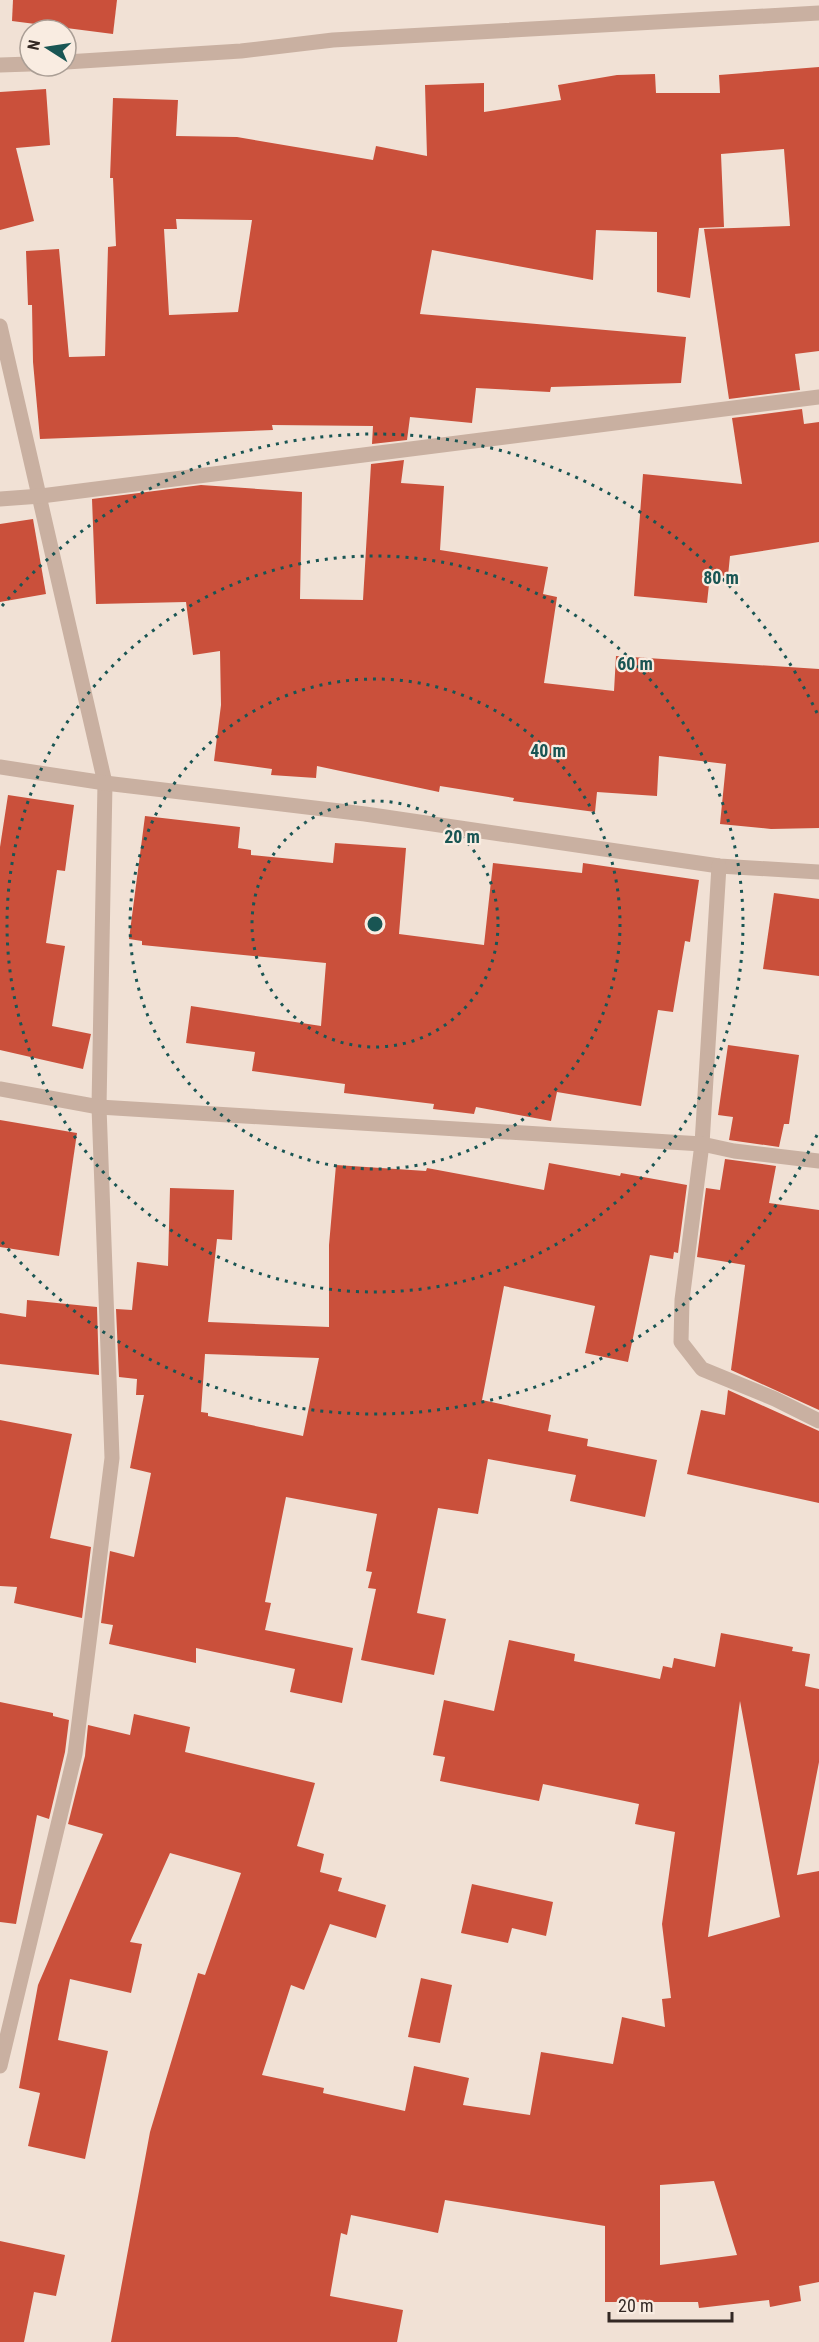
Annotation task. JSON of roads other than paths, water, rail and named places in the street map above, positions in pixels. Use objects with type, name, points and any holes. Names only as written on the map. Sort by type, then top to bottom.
[{"type":"street","points":[[78,61],[242,51],[333,40],[819,13]]},
{"type":"street","points":[[0,65],[18,64]]},
{"type":"street","points":[[0,326],[42,496],[105,783],[99,1107],[112,1458],[75,1754],[0,2066]]},
{"type":"street","points":[[0,499],[42,496],[819,397]]},
{"type":"street","points":[[0,767],[105,783],[365,814],[719,866],[819,872]]},
{"type":"street","points":[[719,866],[702,1144],[682,1300],[681,1342],[702,1370],[775,1399],[819,1420]]},
{"type":"street","points":[[0,1089],[99,1107],[702,1144],[734,1151],[819,1161]]}]
